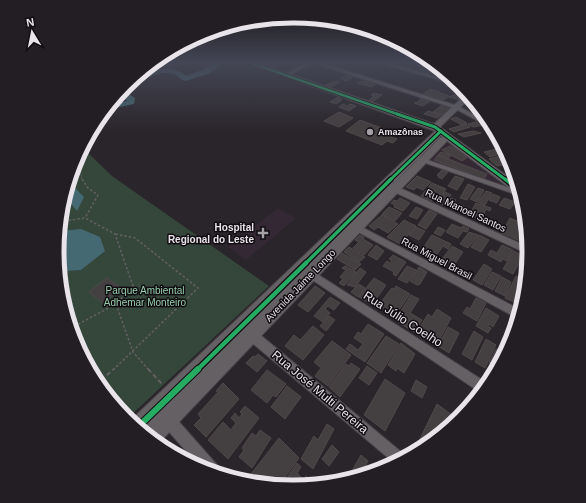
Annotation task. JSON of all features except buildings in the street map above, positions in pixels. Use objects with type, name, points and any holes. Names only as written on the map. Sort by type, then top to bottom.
[{"type":"street","points":[[314,85],[441,131],[511,184]]},
{"type":"street","points":[[388,85],[456,107],[479,119]]},
{"type":"street","name":"Avenida Jaime Longo","points":[[155,434],[246,330],[311,274],[352,225],[395,189],[441,131],[456,107],[464,99]]},
{"type":"street","points":[[142,423],[171,394],[246,330],[418,159],[514,192]]},
{"type":"street","name":"Rua Manoel Santos","points":[[395,189],[522,248]]},
{"type":"street","name":"Rua Miguel Brasil","points":[[352,225],[514,312]]},
{"type":"street","name":"Rua Júlio Coelho","points":[[311,274],[479,384]]},
{"type":"street","name":"Rua José Multi Pereira","points":[[246,330],[396,455]]},
{"type":"street","points":[[168,420],[206,463]]},
{"type":"path","points":[[80,171],[80,180],[86,188],[98,195],[85,218]]},
{"type":"path","points":[[66,221],[85,218],[114,234],[135,238],[198,288],[133,352],[103,378]]},
{"type":"path","points":[[77,324],[116,304],[133,286],[114,234]]},
{"type":"path","points":[[116,304],[133,352],[171,394]]},
{"type":"shaded area","points":[[448,139],[512,187],[513,190],[425,160]]},
{"type":"shaded area","name":"Hospital Regional do Leste","points":[[278,208],[296,218],[246,260],[228,247]]},
{"type":"green space","name":"Parque Ambiental Adhemar Monteiro","points":[[87,152],[112,176],[269,286],[132,414],[112,391],[88,353],[72,311],[66,281],[64,252],[66,222],[72,192]]},
{"type":"water","points":[[74,185],[84,197],[77,211],[70,202]]},
{"type":"water","points":[[81,229],[100,237],[105,251],[81,270],[65,271],[64,252],[65,231]]},
{"type":"waterway","points":[[117,106],[131,102],[131,98],[126,96]]},
{"type":"cycle path","points":[[316,85],[435,127],[511,184]]},
{"type":"cycle path","points":[[142,423],[441,131]]},
{"type":"place","name":"Amazônas","points":[[370,132]]},
{"type":"place","name":"Hospital Regional do Leste","points":[[263,233]]}]
